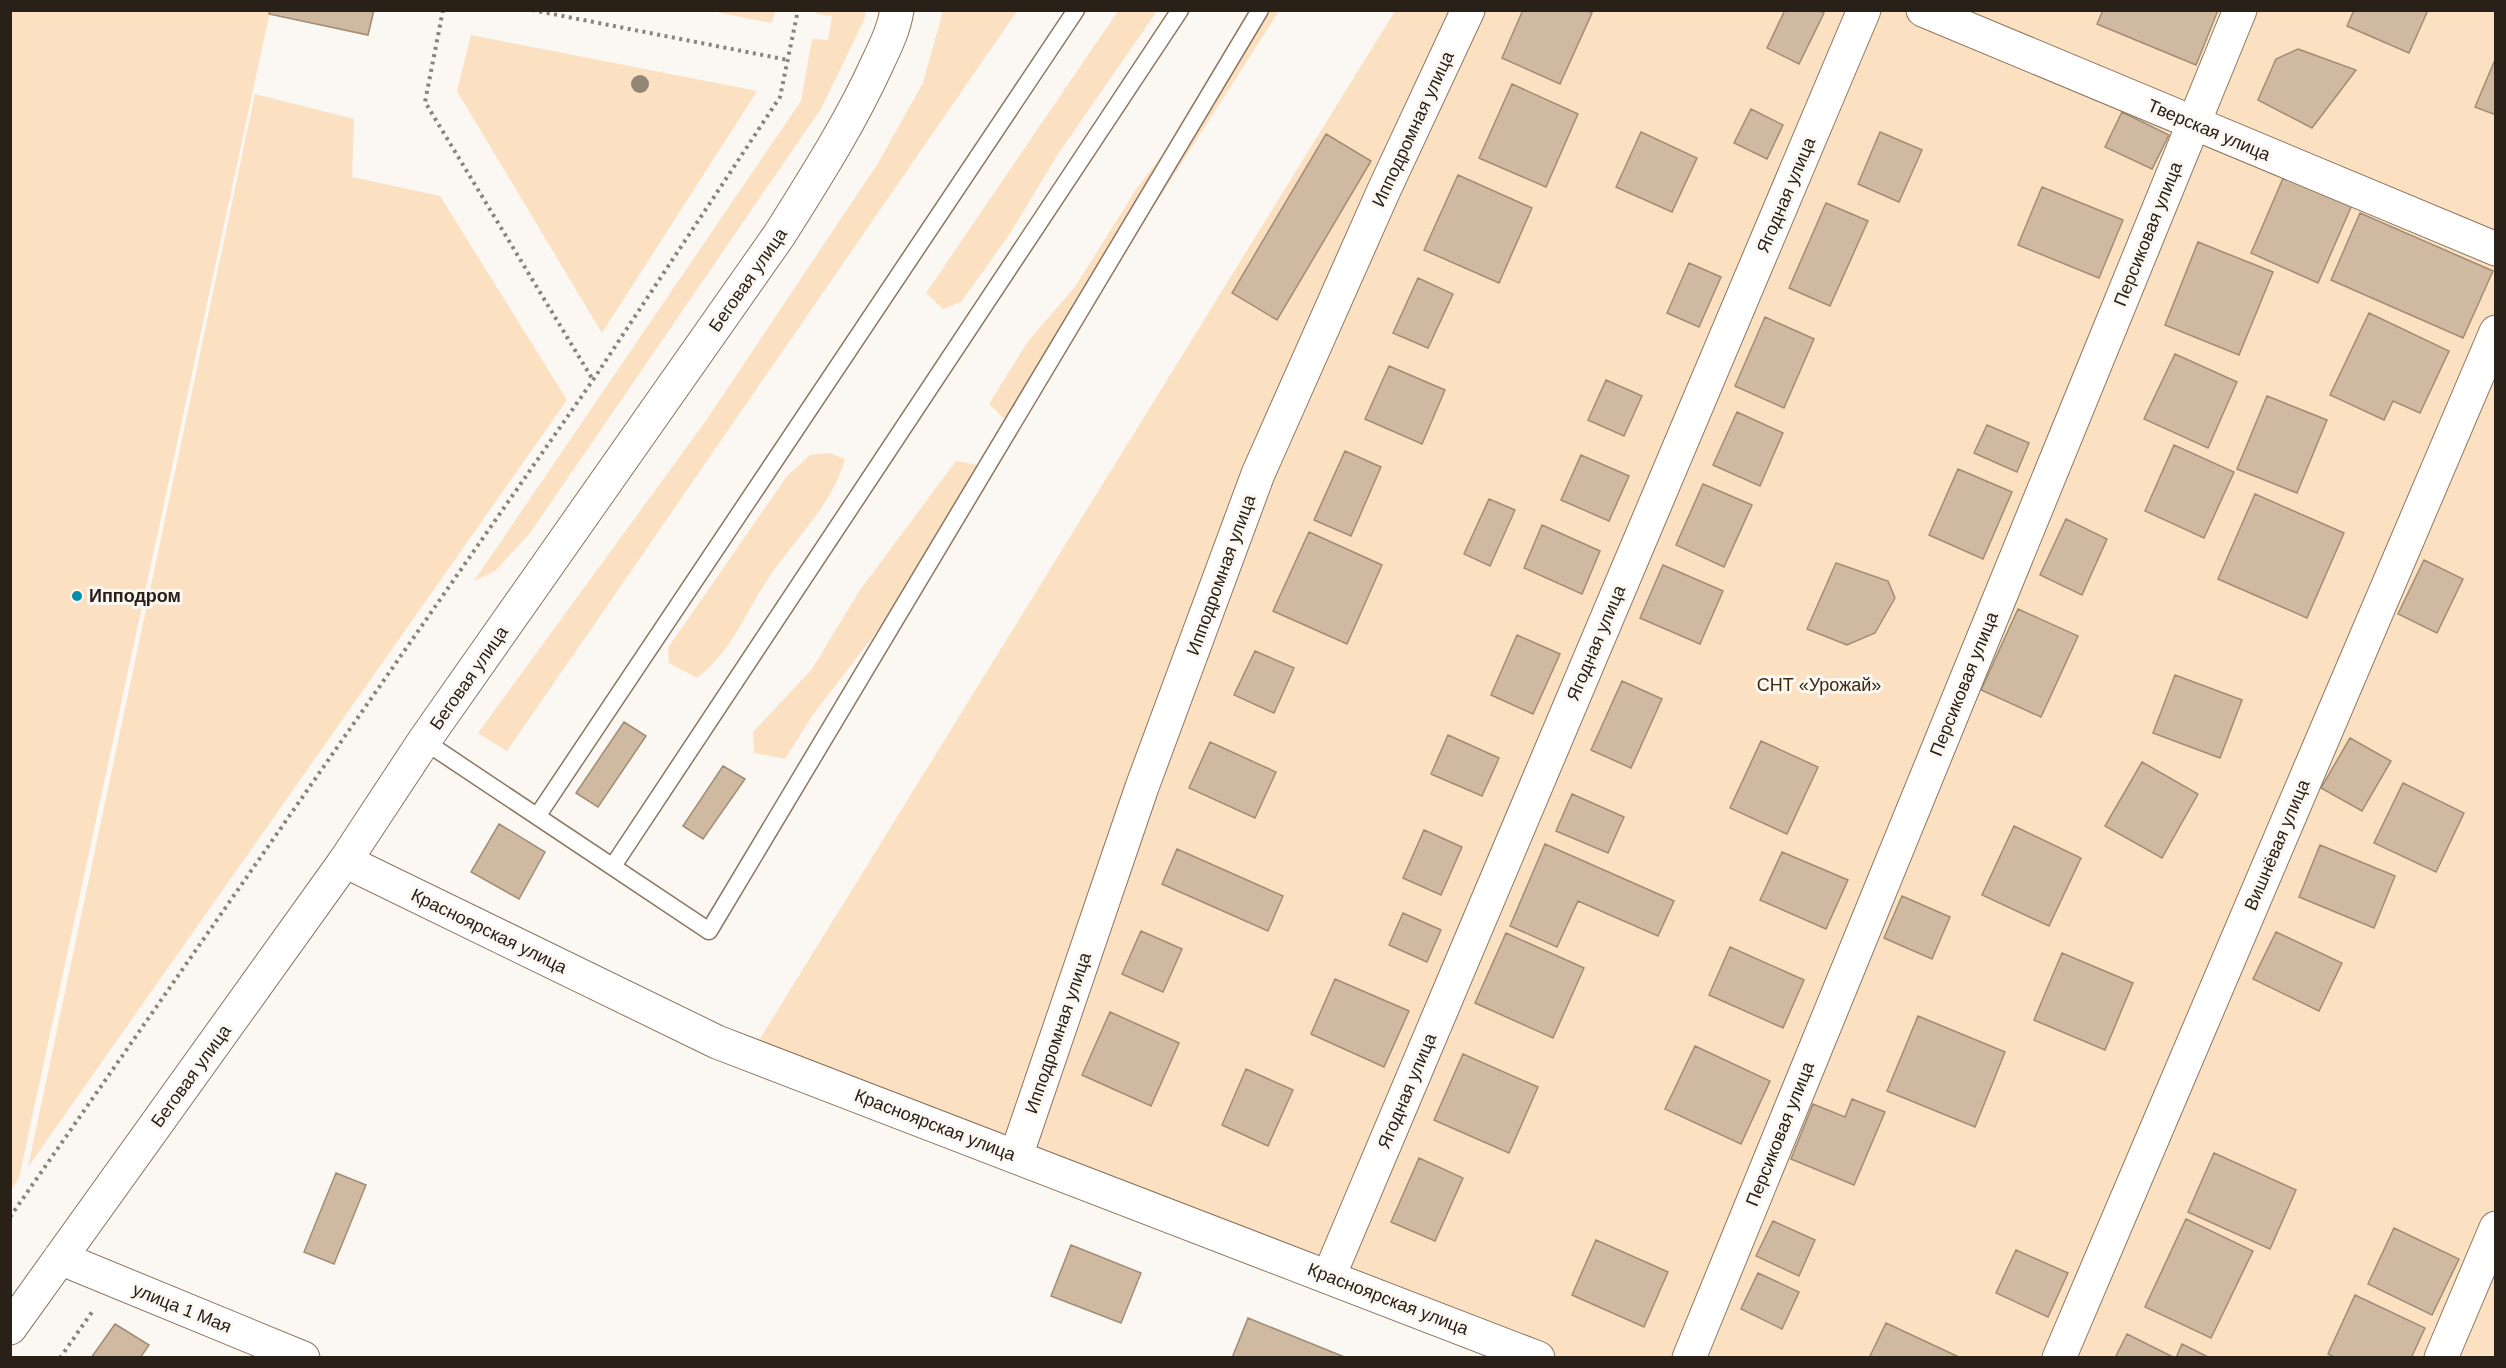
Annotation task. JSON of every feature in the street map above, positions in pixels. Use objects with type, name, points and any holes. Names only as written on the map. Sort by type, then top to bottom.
[{"type":"street","name":"Беговая улица","points":[[10,1328],[345,861],[424,741],[780,234],[828,159],[865,92],[895,24],[897,10]]},
{"type":"street","name":"Ипподромная улица","points":[[1016,1156],[1142,787],[1258,474],[1384,190],[1468,10]]},
{"type":"street","name":"Ягодная улица","points":[[1329,1276],[1864,10]]},
{"type":"street","name":"Тверская улица","points":[[1923,10],[2496,249]]},
{"type":"street","name":"Персиковая улица","points":[[1689,1358],[2240,10]]},
{"type":"street","name":"Вишнёвая улица","points":[[2059,1358],[2496,332]]},
{"type":"street","name":"Красноярская улица","points":[[345,861],[717,1042],[1538,1358]]},
{"type":"street","points":[[2441,1358],[2496,1228]]},
{"type":"street","name":"улица 1 Мая","points":[[60,1258],[303,1358]]},
{"type":"lane","points":[[538,815],[1076,10]]},
{"type":"lane","points":[[612,866],[1180,10]]},
{"type":"lane","points":[[424,741],[709,930],[1260,10]]},
{"type":"path","points":[[443,10],[425,102],[593,380]]},
{"type":"path","points":[[532,10],[788,60]]},
{"type":"path","points":[[10,1216],[593,380],[780,97],[798,10]]},
{"type":"path","points":[[60,1358],[93,1311]]},
{"type":"green space","name":"Ипподром","points":[[11,10],[270,11],[19,1178],[11,1190]]},
{"type":"green space","points":[[711,11],[775,11],[772,23]]},
{"type":"green space","points":[[817,11],[866,11],[864,20],[822,107],[530,533],[495,571],[474,581],[801,101],[812,39],[828,40],[832,16],[816,14]]},
{"type":"green space","points":[[943,11],[1017,11],[507,751],[478,733],[705,422],[877,165],[923,83]]},
{"type":"green space","points":[[1118,11],[1157,11],[1058,154],[1009,235],[961,302],[943,309],[926,293]]},
{"type":"green space","points":[[1255,11],[1279,11],[1074,331],[1007,421],[989,404],[1029,340],[1075,287],[1137,188],[1189,120]]},
{"type":"green space","name":"СНТ «Урожай»","points":[[1395,11],[2495,11],[2495,1357],[1488,1357],[745,1063]]},
{"type":"green space","points":[[471,35],[757,91],[602,333],[457,91]]},
{"type":"green space","points":[[255,94],[354,119],[352,177],[440,196],[567,400],[28,1167]]},
{"type":"green space","points":[[829,453],[845,459],[831,493],[766,582],[719,657],[697,678],[669,663],[668,648],[787,476],[810,455]]},
{"type":"green space","points":[[956,461],[983,466],[957,517],[872,638],[812,716],[785,759],[754,753],[753,732],[812,669],[860,590]]},
{"type":"building","points":[[270,10],[374,10],[368,35],[269,14]]},
{"type":"building","points":[[1523,10],[1586,10],[1592,13],[1560,84],[1502,58]]},
{"type":"building","points":[[1785,10],[1818,10],[1824,13],[1799,64],[1767,48]]},
{"type":"building","points":[[2103,10],[2218,10],[2196,65],[2097,24]]},
{"type":"building","points":[[2354,10],[2428,10],[2409,53],[2347,26]]},
{"type":"building","points":[[2298,49],[2356,70],[2312,128],[2258,100],[2276,59]]},
{"type":"building","points":[[2494,62],[2496,62],[2496,115],[2475,107]]},
{"type":"building","points":[[1512,84],[1578,114],[1546,187],[1479,158]]},
{"type":"building","points":[[1751,109],[1783,125],[1767,159],[1734,143]]},
{"type":"building","points":[[2122,112],[2169,135],[2152,169],[2105,147]]},
{"type":"building","points":[[1641,132],[1697,158],[1672,212],[1616,187]]},
{"type":"building","points":[[1880,132],[1922,150],[1899,202],[1858,184]]},
{"type":"building","points":[[1326,134],[1371,161],[1277,320],[1232,293]]},
{"type":"building","points":[[1458,175],[1532,208],[1499,283],[1424,250]]},
{"type":"building","points":[[2284,176],[2352,205],[2318,283],[2251,253]]},
{"type":"building","points":[[2042,187],[2123,220],[2099,278],[2018,245]]},
{"type":"building","points":[[1826,203],[1868,221],[1830,306],[1789,288]]},
{"type":"building","points":[[2360,213],[2493,271],[2463,338],[2331,280]]},
{"type":"building","points":[[2198,242],[2273,272],[2239,355],[2165,325]]},
{"type":"building","points":[[1689,263],[1721,277],[1699,327],[1667,313]]},
{"type":"building","points":[[1418,278],[1453,294],[1428,348],[1393,333]]},
{"type":"building","points":[[2369,313],[2449,351],[2420,413],[2393,401],[2384,420],[2330,395]]},
{"type":"building","points":[[1765,317],[1814,339],[1784,408],[1735,386]]},
{"type":"building","points":[[2175,354],[2237,382],[2208,448],[2144,419]]},
{"type":"building","points":[[1389,366],[1445,390],[1422,444],[1365,419]]},
{"type":"building","points":[[1606,380],[1642,396],[1624,436],[1588,420]]},
{"type":"building","points":[[2267,396],[2327,420],[2297,493],[2237,469]]},
{"type":"building","points":[[1737,412],[1783,433],[1760,486],[1713,465]]},
{"type":"building","points":[[1987,425],[2029,443],[2017,472],[1974,453]]},
{"type":"building","points":[[2174,445],[2234,472],[2204,538],[2145,511]]},
{"type":"building","points":[[1345,451],[1381,467],[1351,536],[1314,520]]},
{"type":"building","points":[[1581,455],[1629,476],[1609,521],[1561,500]]},
{"type":"building","points":[[1958,469],[2012,492],[1983,559],[1929,535]]},
{"type":"building","points":[[1703,484],[1752,505],[1724,567],[1676,545]]},
{"type":"building","points":[[2255,494],[2344,533],[2307,618],[2218,579]]},
{"type":"building","points":[[1489,499],[1515,510],[1490,566],[1464,554]]},
{"type":"building","points":[[2066,519],[2107,539],[2082,595],[2040,575]]},
{"type":"building","points":[[1542,525],[1600,551],[1582,594],[1524,568]]},
{"type":"building","points":[[1309,532],[1382,565],[1347,644],[1273,611]]},
{"type":"building","points":[[2424,560],[2463,579],[2437,633],[2398,614]]},
{"type":"building","points":[[1836,563],[1888,581],[1895,598],[1875,633],[1847,645],[1807,629]]},
{"type":"building","points":[[1663,565],[1723,591],[1700,644],[1640,618]]},
{"type":"building","points":[[2018,609],[2078,636],[2041,717],[1981,690]]},
{"type":"building","points":[[1517,635],[1560,654],[1533,714],[1491,695]]},
{"type":"building","points":[[1255,651],[1294,668],[1274,713],[1234,695]]},
{"type":"building","points":[[2175,675],[2242,700],[2220,758],[2153,733]]},
{"type":"building","points":[[1622,681],[1662,699],[1631,768],[1591,750]]},
{"type":"building","points":[[624,722],[646,736],[598,807],[576,793]]},
{"type":"building","points":[[1448,735],[1499,758],[1482,796],[1431,774]]},
{"type":"building","points":[[2350,738],[2391,761],[2362,811],[2321,788]]},
{"type":"building","points":[[1761,741],[1818,767],[1787,834],[1730,808]]},
{"type":"building","points":[[1210,742],[1276,772],[1255,818],[1189,788]]},
{"type":"building","points":[[2142,762],[2198,794],[2162,858],[2105,826]]},
{"type":"building","points":[[723,766],[745,779],[703,839],[683,826]]},
{"type":"building","points":[[2403,783],[2464,813],[2436,872],[2374,843]]},
{"type":"building","points":[[1572,794],[1624,817],[1608,853],[1556,831]]},
{"type":"building","points":[[499,824],[545,852],[519,899],[471,872]]},
{"type":"building","points":[[2014,826],[2081,858],[2049,926],[1982,895]]},
{"type":"building","points":[[1424,830],[1462,847],[1441,895],[1403,878]]},
{"type":"building","points":[[1545,844],[1674,901],[1658,936],[1578,901],[1557,947],[1510,926]]},
{"type":"building","points":[[2320,845],[2395,876],[2374,928],[2299,897]]},
{"type":"building","points":[[1177,849],[1283,896],[1268,931],[1162,884]]},
{"type":"building","points":[[1782,852],[1848,880],[1826,929],[1760,900]]},
{"type":"building","points":[[1902,896],[1950,917],[1932,959],[1884,938]]},
{"type":"building","points":[[1403,913],[1441,930],[1427,962],[1389,945]]},
{"type":"building","points":[[1141,931],[1182,949],[1163,992],[1122,974]]},
{"type":"building","points":[[2276,932],[2342,963],[2319,1011],[2253,979]]},
{"type":"building","points":[[1506,933],[1584,968],[1553,1038],[1475,1003]]},
{"type":"building","points":[[1730,947],[1804,980],[1783,1028],[1709,995]]},
{"type":"building","points":[[2062,953],[2133,983],[2105,1050],[2034,1020]]},
{"type":"building","points":[[1335,979],[1409,1011],[1384,1067],[1311,1034]]},
{"type":"building","points":[[1110,1012],[1179,1043],[1151,1106],[1082,1075]]},
{"type":"building","points":[[1918,1016],[2005,1052],[1975,1127],[1887,1091]]},
{"type":"building","points":[[1695,1046],[1770,1081],[1741,1144],[1665,1109]]},
{"type":"building","points":[[1463,1054],[1538,1087],[1509,1153],[1434,1120]]},
{"type":"building","points":[[1246,1069],[1293,1090],[1268,1146],[1222,1125]]},
{"type":"building","points":[[1852,1099],[1885,1112],[1854,1185],[1791,1159],[1813,1104],[1845,1117]]},
{"type":"building","points":[[2214,1153],[2296,1190],[2270,1249],[2188,1212]]},
{"type":"building","points":[[1419,1158],[1463,1178],[1435,1241],[1391,1222]]},
{"type":"building","points":[[336,1173],[366,1185],[334,1264],[304,1252]]},
{"type":"building","points":[[2186,1219],[2253,1251],[2211,1338],[2145,1307]]},
{"type":"building","points":[[1773,1221],[1815,1240],[1799,1276],[1756,1256]]},
{"type":"building","points":[[2394,1228],[2459,1259],[2432,1315],[2368,1284]]},
{"type":"building","points":[[1596,1240],[1668,1272],[1644,1327],[1572,1295]]},
{"type":"building","points":[[1071,1245],[1141,1273],[1121,1323],[1051,1296]]},
{"type":"building","points":[[2016,1250],[2068,1273],[2048,1317],[1996,1293]]},
{"type":"building","points":[[1758,1273],[1799,1292],[1782,1329],[1741,1309]]},
{"type":"building","points":[[2355,1295],[2425,1328],[2411,1358],[2336,1358],[2328,1354]]},
{"type":"building","points":[[1248,1318],[1347,1358],[1232,1358]]},
{"type":"building","points":[[1886,1323],[1961,1358],[1869,1358]]},
{"type":"building","points":[[115,1324],[149,1345],[140,1358],[91,1358]]},
{"type":"building","points":[[2127,1334],[2175,1358],[2115,1358]]},
{"type":"building","points":[[2182,1344],[2210,1358],[2176,1358]]},
{"type":"place","name":"Ипподром","points":[[77,596]]}]
